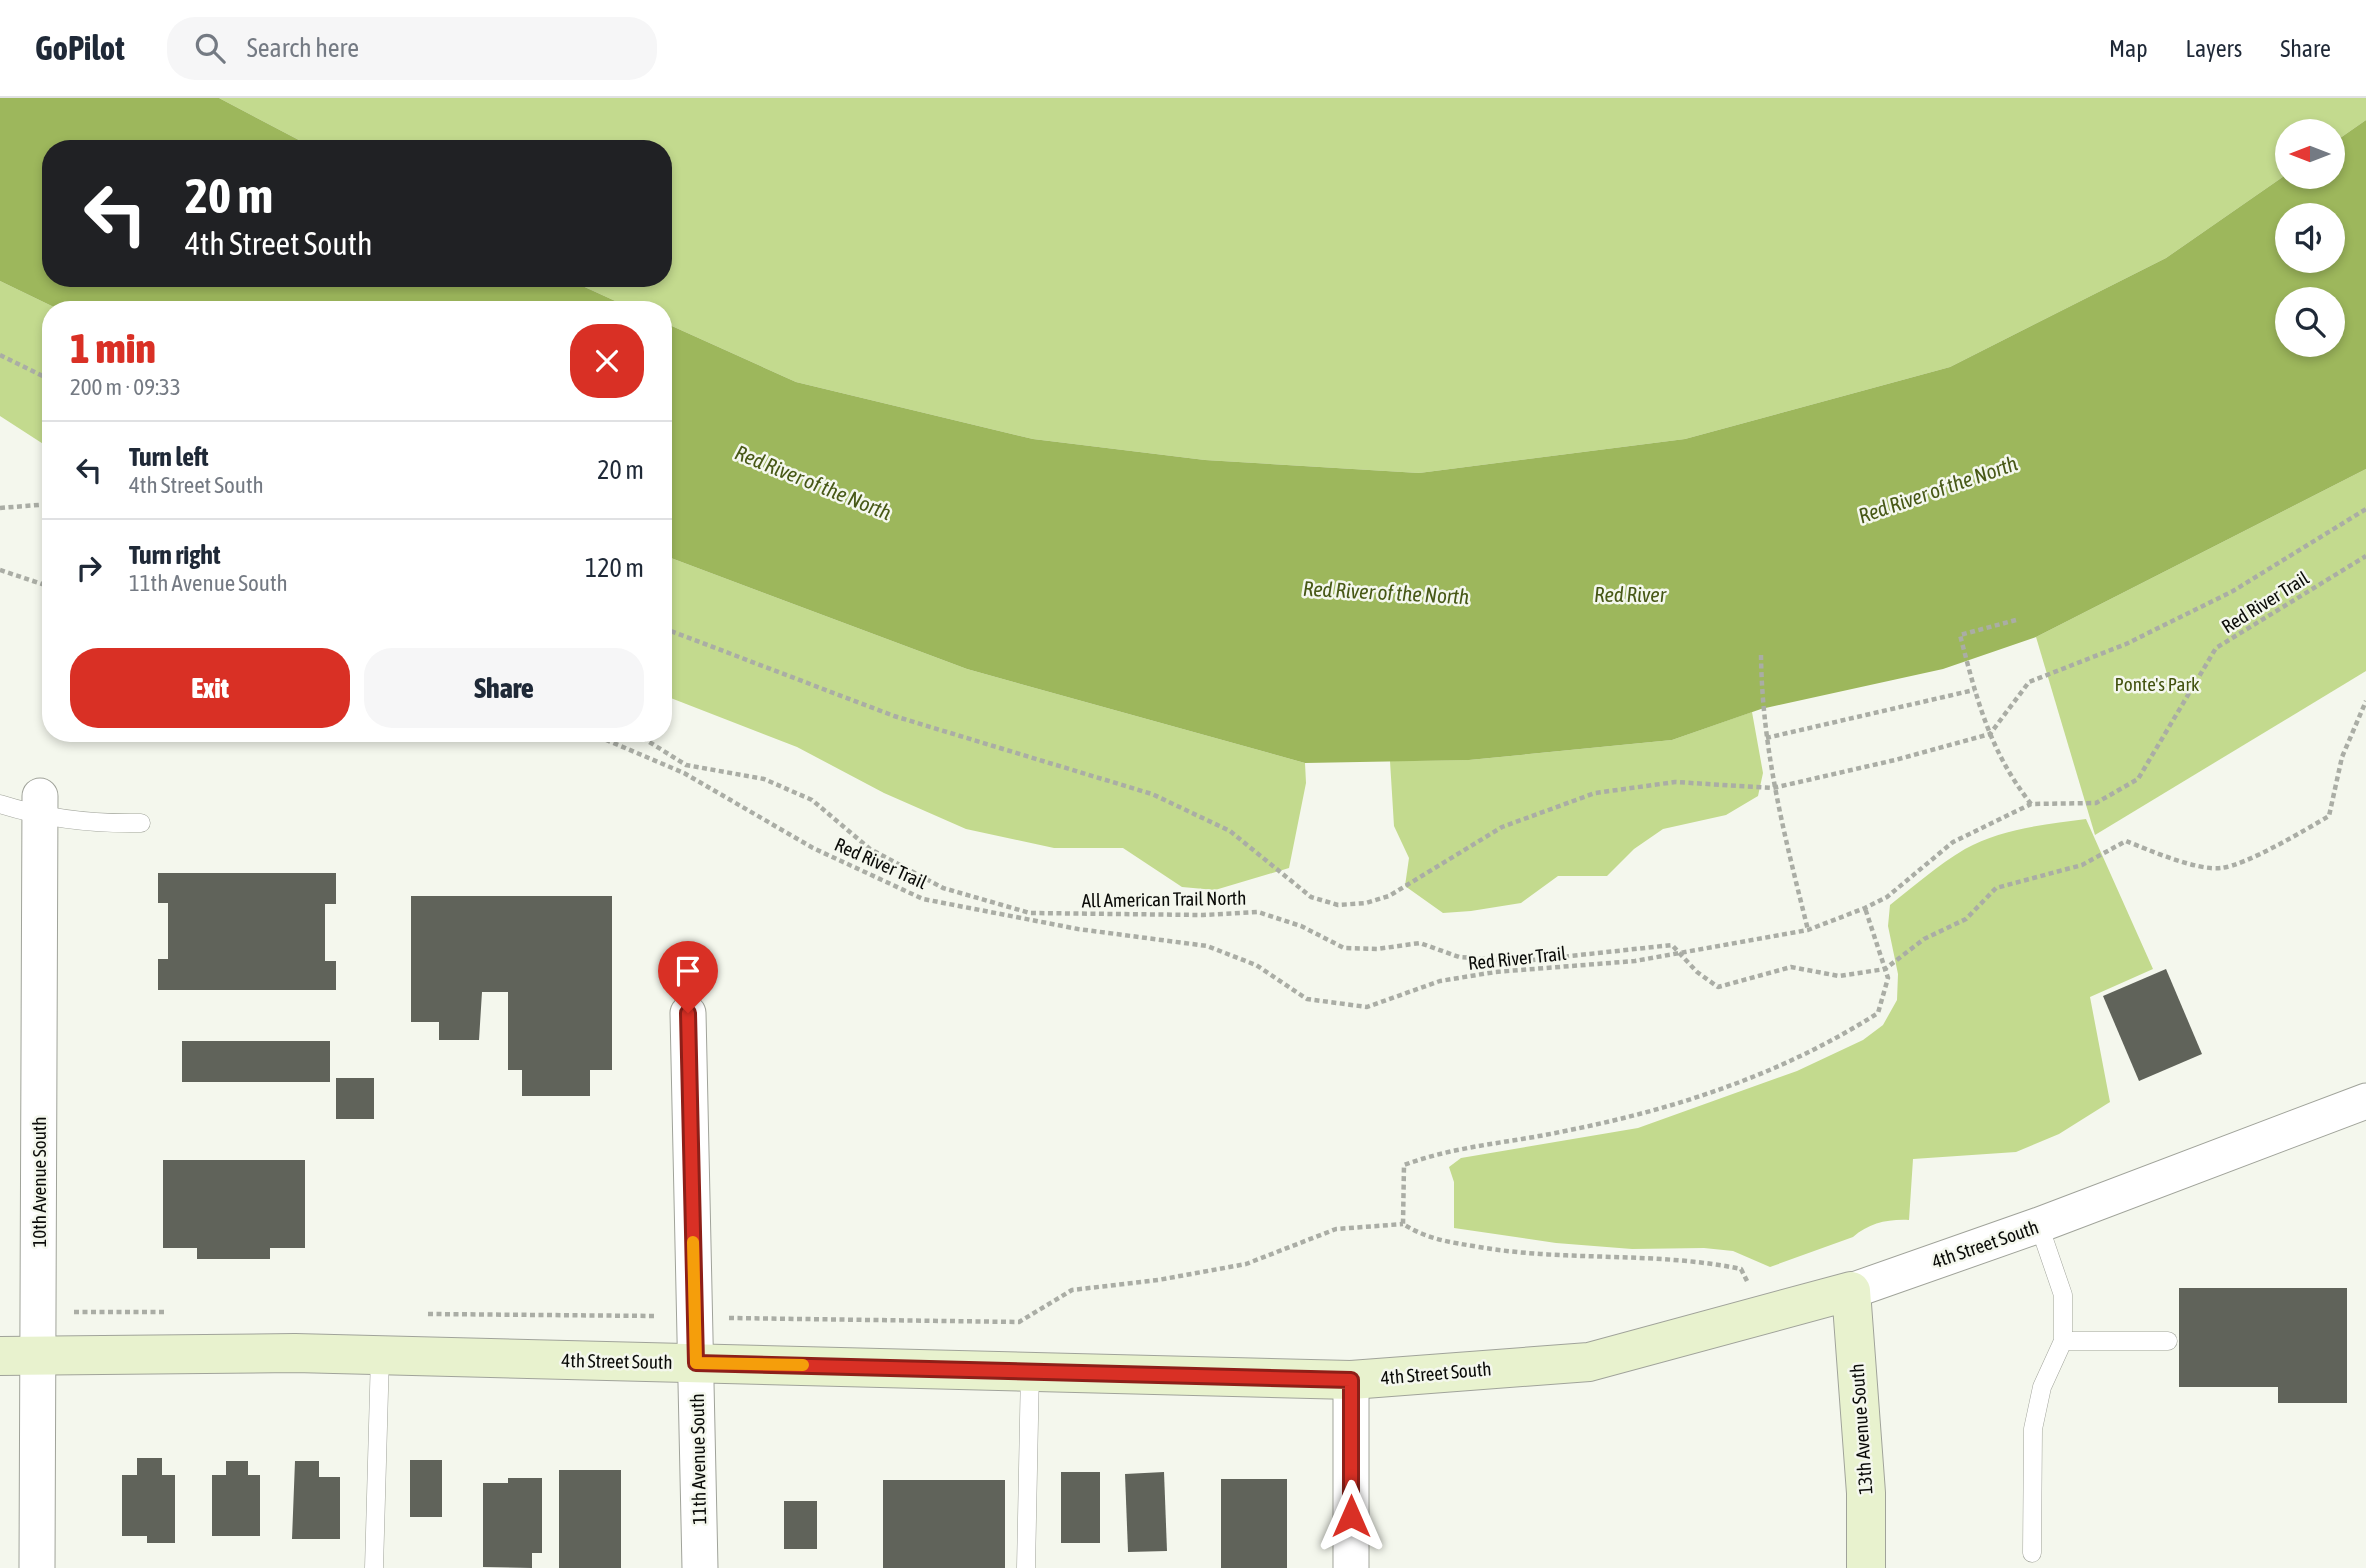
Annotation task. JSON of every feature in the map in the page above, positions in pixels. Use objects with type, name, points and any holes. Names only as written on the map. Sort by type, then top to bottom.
[{"type":"street","name":"10th Avenue South","points":[[37,1568],[40,806]]},
{"type":"street","name":"11th Avenue South","points":[[688,1013],[700,1568]]},
{"type":"street","name":"4th Street South","points":[[0,1356],[380,1355],[1351,1380],[1590,1362],[1851,1291],[2039,1225],[2366,1101]]},
{"type":"street","name":"13th Avenue South","points":[[1851,1291],[1866,1493],[1866,1568]]},
{"type":"street","points":[[1351,1380],[1351,1568]]},
{"type":"lane","points":[[0,804],[40,806],[101,824],[141,823]]},
{"type":"lane","points":[[2032,1553],[2033,1429],[2042,1387],[2063,1341],[2063,1295],[2039,1225]]},
{"type":"lane","points":[[2063,1341],[2168,1341]]},
{"type":"lane","points":[[374,1568],[380,1355]]},
{"type":"lane","points":[[1026,1568],[1030,1370]]},
{"type":"path","points":[[0,355],[42,376]]},
{"type":"path","points":[[0,508],[42,505]]},
{"type":"path","points":[[672,631],[894,716],[1152,794],[1230,831],[1311,897],[1338,905],[1366,903],[1389,896],[1502,827],[1595,793],[1675,782],[1773,788],[1895,761],[1990,734],[2029,682],[2126,644],[2233,592],[2366,509]]},
{"type":"path","name":"Red River Trail","points":[[611,742],[684,773],[813,848],[923,899],[1078,929],[1206,946],[1256,965],[1307,999],[1367,1007],[1440,981],[1495,972],[1635,961],[1682,953],[1808,930],[1865,908],[1886,897],[1954,842],[2031,804],[2096,803],[2138,779],[2216,648],[2366,556]]},
{"type":"path","points":[[0,569],[42,584]]},
{"type":"path","points":[[2016,621],[1961,635],[1974,690],[1990,734],[2006,772],[2031,804]]},
{"type":"path","points":[[1761,655],[1761,709],[1773,788],[1808,930]]},
{"type":"path","points":[[1766,738],[1974,690]]},
{"type":"path","points":[[1682,953],[1697,972],[1718,987],[1791,967],[1839,976],[1885,969],[1924,939],[1966,919],[1996,888],[2082,865],[2126,841],[2171,859],[2220,868],[2277,845],[2329,816],[2342,757],[2366,701]]},
{"type":"path","name":"All American Trail North","points":[[649,742],[686,765],[764,779],[811,800],[870,849],[943,888],[1030,913],[1175,915],[1258,912],[1301,926],[1344,948],[1377,949],[1420,943],[1459,957],[1524,961],[1672,945],[1682,953]]},
{"type":"path","points":[[1403,1224],[1404,1165],[1441,1152],[1560,1132],[1655,1111],[1761,1076],[1835,1040],[1878,1013],[1888,978],[1865,908]]},
{"type":"path","points":[[726,1318],[1019,1322],[1072,1290],[1158,1280],[1246,1264],[1336,1229],[1403,1224],[1426,1238],[1523,1255],[1701,1261],[1741,1269],[1748,1282],[1753,1316]]},
{"type":"green space","points":[[219,98],[2366,98],[2366,120],[2345,135],[2345,119],[2275,119],[2275,182],[2166,258],[1950,367],[1685,439],[1419,473],[1205,460],[1033,439],[796,382],[672,326],[672,301],[615,301],[585,287],[672,287],[672,140],[299,140]]},
{"type":"green space","points":[[0,281],[42,301],[42,443],[0,416]]},
{"type":"green space","name":"Ponte's Park","points":[[2366,469],[2366,671],[2095,835],[2036,637]]},
{"type":"green space","points":[[672,558],[967,669],[1305,763],[1306,783],[1289,868],[1215,890],[1182,887],[1123,848],[1054,848],[966,829],[884,793],[797,747],[672,698]]},
{"type":"green space","points":[[1752,712],[1763,773],[1758,796],[1726,815],[1663,829],[1634,849],[1607,876],[1558,876],[1521,903],[1443,913],[1405,886],[1409,858],[1394,826],[1390,761],[1469,760],[1672,740]]},
{"type":"green space","points":[[2086,819],[2153,969],[2090,997],[2110,1102],[2059,1134],[2016,1152],[1913,1159],[1909,1220],[1872,1225],[1853,1237],[1770,1267],[1733,1251],[1704,1248],[1632,1249],[1556,1243],[1454,1228],[1454,1182],[1449,1167],[1461,1158],[1638,1128],[1797,1071],[1863,1040],[1883,1025],[1897,1000],[1898,974],[1888,926],[1890,905],[1945,862],[1979,842],[2024,828]]},
{"type":"water","points":[[0,98],[219,98],[299,140],[42,140],[42,287],[585,287],[615,301],[42,301],[0,281]]},
{"type":"water","name":"Red River","points":[[2366,120],[2366,469],[2036,637],[1943,669],[1761,709],[1672,740],[1469,760],[1305,763],[967,669],[672,558],[672,326],[796,382],[1033,439],[1205,460],[1419,473],[1685,439],[1950,367],[2166,258],[2275,182],[2275,189],[2345,189],[2345,135]]},
{"type":"building","points":[[158,873],[336,873],[336,904],[325,904],[325,961],[336,961],[336,990],[158,990],[158,959],[168,959],[168,903],[158,903]]},
{"type":"building","points":[[411,896],[612,896],[612,1070],[590,1070],[590,1096],[522,1096],[522,1070],[508,1070],[508,992],[482,992],[479,1040],[439,1040],[439,1022],[411,1022]]},
{"type":"building","points":[[2166,969],[2202,1054],[2139,1081],[2103,996]]},
{"type":"building","points":[[182,1041],[330,1041],[330,1082],[182,1082]]},
{"type":"building","points":[[336,1078],[374,1078],[374,1119],[336,1119]]},
{"type":"building","points":[[163,1160],[305,1160],[305,1248],[270,1248],[270,1259],[197,1259],[197,1248],[163,1248]]},
{"type":"building","points":[[2179,1288],[2347,1288],[2347,1403],[2278,1403],[2278,1387],[2179,1387]]},
{"type":"building","points":[[137,1458],[162,1458],[162,1475],[175,1475],[175,1543],[147,1543],[147,1536],[122,1536],[122,1475],[137,1475]]},
{"type":"building","points":[[410,1460],[442,1460],[442,1517],[410,1517]]},
{"type":"building","points":[[226,1461],[248,1461],[248,1475],[260,1475],[260,1536],[212,1536],[212,1475],[226,1475]]},
{"type":"building","points":[[295,1461],[319,1461],[319,1477],[340,1477],[340,1539],[292,1539]]},
{"type":"building","points":[[559,1470],[621,1470],[621,1568],[559,1568]]},
{"type":"building","points":[[1061,1472],[1100,1472],[1100,1543],[1061,1543]]},
{"type":"building","points":[[1164,1472],[1167,1551],[1128,1552],[1125,1474]]},
{"type":"building","points":[[508,1478],[542,1478],[542,1553],[532,1553],[532,1568],[483,1567],[483,1483],[508,1483]]},
{"type":"building","points":[[1221,1479],[1287,1479],[1287,1568],[1221,1568]]},
{"type":"building","points":[[883,1480],[1005,1480],[1005,1568],[883,1568]]},
{"type":"building","points":[[784,1501],[817,1501],[817,1549],[784,1549]]},
{"type":"slow traffic","points":[[693,1242],[696,1363],[803,1365]]},
{"type":"route","points":[[688,1013],[696,1363],[1351,1380],[1351,1516]]},
{"type":"water label","name":"Red River of the North","points":[[813,483]]},
{"type":"water label","name":"Red River of the North","points":[[1938,490]]},
{"type":"water label","name":"Red River of the North","points":[[1386,593]]}]
